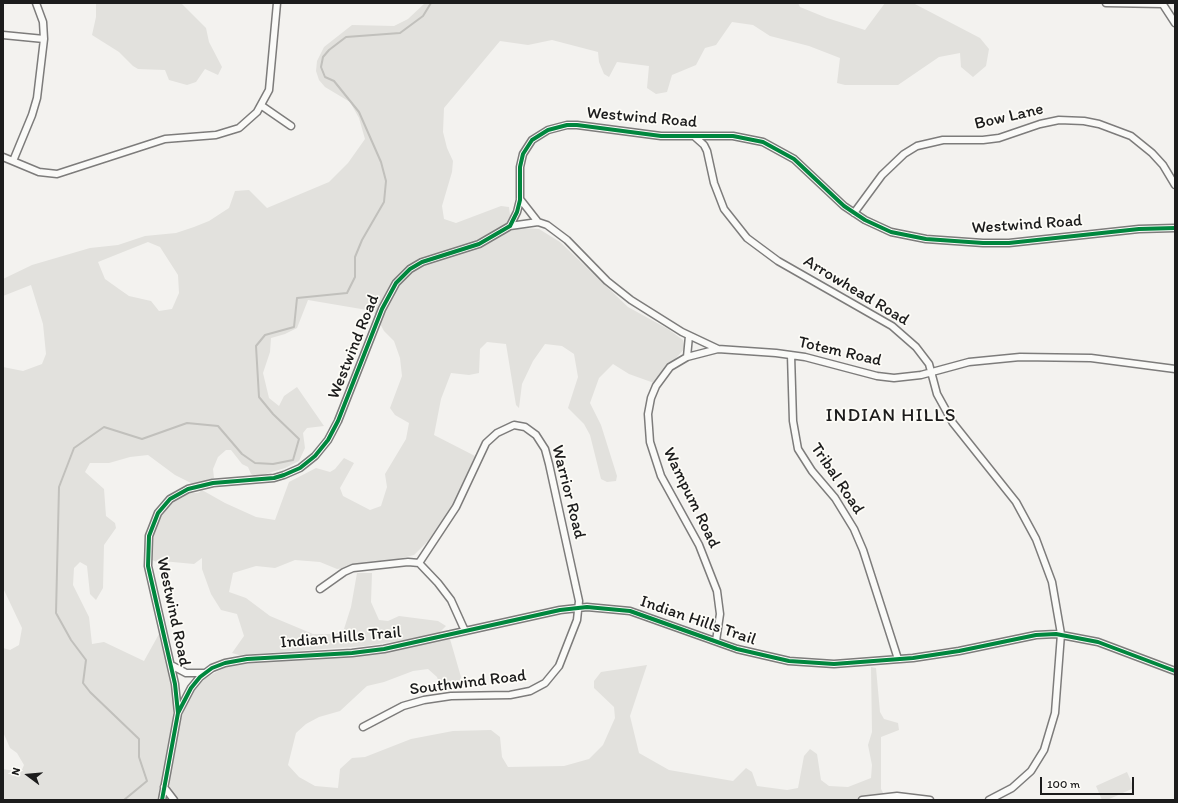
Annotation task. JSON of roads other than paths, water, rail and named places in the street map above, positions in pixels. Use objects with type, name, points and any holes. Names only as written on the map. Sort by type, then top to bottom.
[{"type":"street","points":[[13,161],[35,106],[44,39],[43,22],[36,3]]},
{"type":"street","points":[[3,157],[45,174],[64,173],[165,139],[216,135],[231,131],[252,118],[262,106],[270,84],[277,3]]},
{"type":"street","points":[[1106,3],[1162,4],[1175,22]]},
{"type":"street","points":[[3,35],[44,39]]},
{"type":"street","points":[[262,106],[291,126]]},
{"type":"street","name":"Bow Lane","points":[[854,213],[882,175],[904,154],[917,146],[943,140],[983,140],[999,138],[1040,124],[1059,120],[1084,121],[1099,124],[1131,136],[1152,153],[1163,165],[1175,185]]},
{"type":"street","name":"Westwind Road","points":[[178,712],[171,666],[148,566],[147,554],[151,528],[158,513],[164,504],[178,494],[202,484],[274,478],[292,472],[308,463],[322,448],[333,430],[382,309],[390,293],[402,276],[422,262],[479,244],[510,226],[517,212],[520,199],[520,167],[523,154],[532,140],[548,130],[567,125],[662,136],[716,136],[749,138],[778,149],[794,159],[854,213],[865,220],[891,232],[926,239],[969,243],[1030,242],[1139,229],[1175,228]]},
{"type":"street","points":[[708,151],[711,141],[716,136]]},
{"type":"street","points":[[695,137],[708,151]]},
{"type":"street","name":"Arrowhead Road","points":[[708,151],[713,180],[720,202],[734,223],[747,238],[778,261],[892,326],[916,347],[929,364],[937,394],[953,423],[1008,491],[1025,516],[1037,542],[1052,582],[1061,634],[1055,713],[1044,750],[1034,767],[1022,781],[1001,795],[989,800]]},
{"type":"street","name":"Totem Road","points":[[520,199],[538,222],[558,233],[607,281],[631,300],[689,336],[718,349],[792,355],[817,360],[876,376],[894,378],[906,378],[969,362],[1020,357],[1091,358],[1175,368]]},
{"type":"street","points":[[510,226],[538,222]]},
{"type":"street","points":[[687,357],[689,336]]},
{"type":"street","name":"Wampum Road","points":[[716,641],[720,614],[716,586],[699,545],[661,476],[654,458],[648,429],[650,404],[656,386],[670,367],[687,357],[718,349]]},
{"type":"street","name":"Tribal Road","points":[[792,355],[793,425],[798,449],[804,460],[839,504],[854,529],[866,558],[898,659]]},
{"type":"street","name":"Warrior Road","points":[[419,563],[456,507],[486,443],[503,429],[514,425],[521,426],[536,435],[545,449],[579,601],[579,608]]},
{"type":"street","points":[[320,589],[344,572],[353,568],[408,562],[419,563],[438,583],[451,600],[464,631]]},
{"type":"street","name":"Indian Hills Trail","points":[[162,800],[178,712],[191,688],[205,673],[225,663],[247,658],[369,651],[416,643],[530,616],[579,608],[630,611],[737,649],[789,661],[834,664],[898,659],[938,655],[1036,635],[1061,634],[1098,642],[1175,671]]},
{"type":"street","name":"Southwind Road","points":[[363,727],[396,709],[424,700],[451,696],[521,694],[535,689],[549,679],[559,666],[577,620],[579,608]]},
{"type":"street","name":"Westwind Road","points":[[171,666],[186,673],[205,673]]},
{"type":"street","points":[[164,787],[174,800]]},
{"type":"street","points":[[862,800],[897,796],[930,800]]},
{"type":"waterway","points":[[124,800],[147,781],[139,757],[139,739],[90,692],[83,683],[86,660],[71,640],[56,613],[59,487],[74,448],[104,427],[142,439],[187,423],[218,426],[242,454],[255,463],[273,464],[293,460],[299,439],[273,414],[259,397],[256,346],[265,335],[294,327],[297,298],[347,293],[355,277],[355,257],[362,240],[384,202],[386,181],[381,162],[359,112],[334,81],[325,77],[321,67],[323,57],[329,50],[346,37],[400,33],[423,16],[431,3]]},
{"type":"district","name":"INDIAN HILLS","points":[[891,416]]}]
